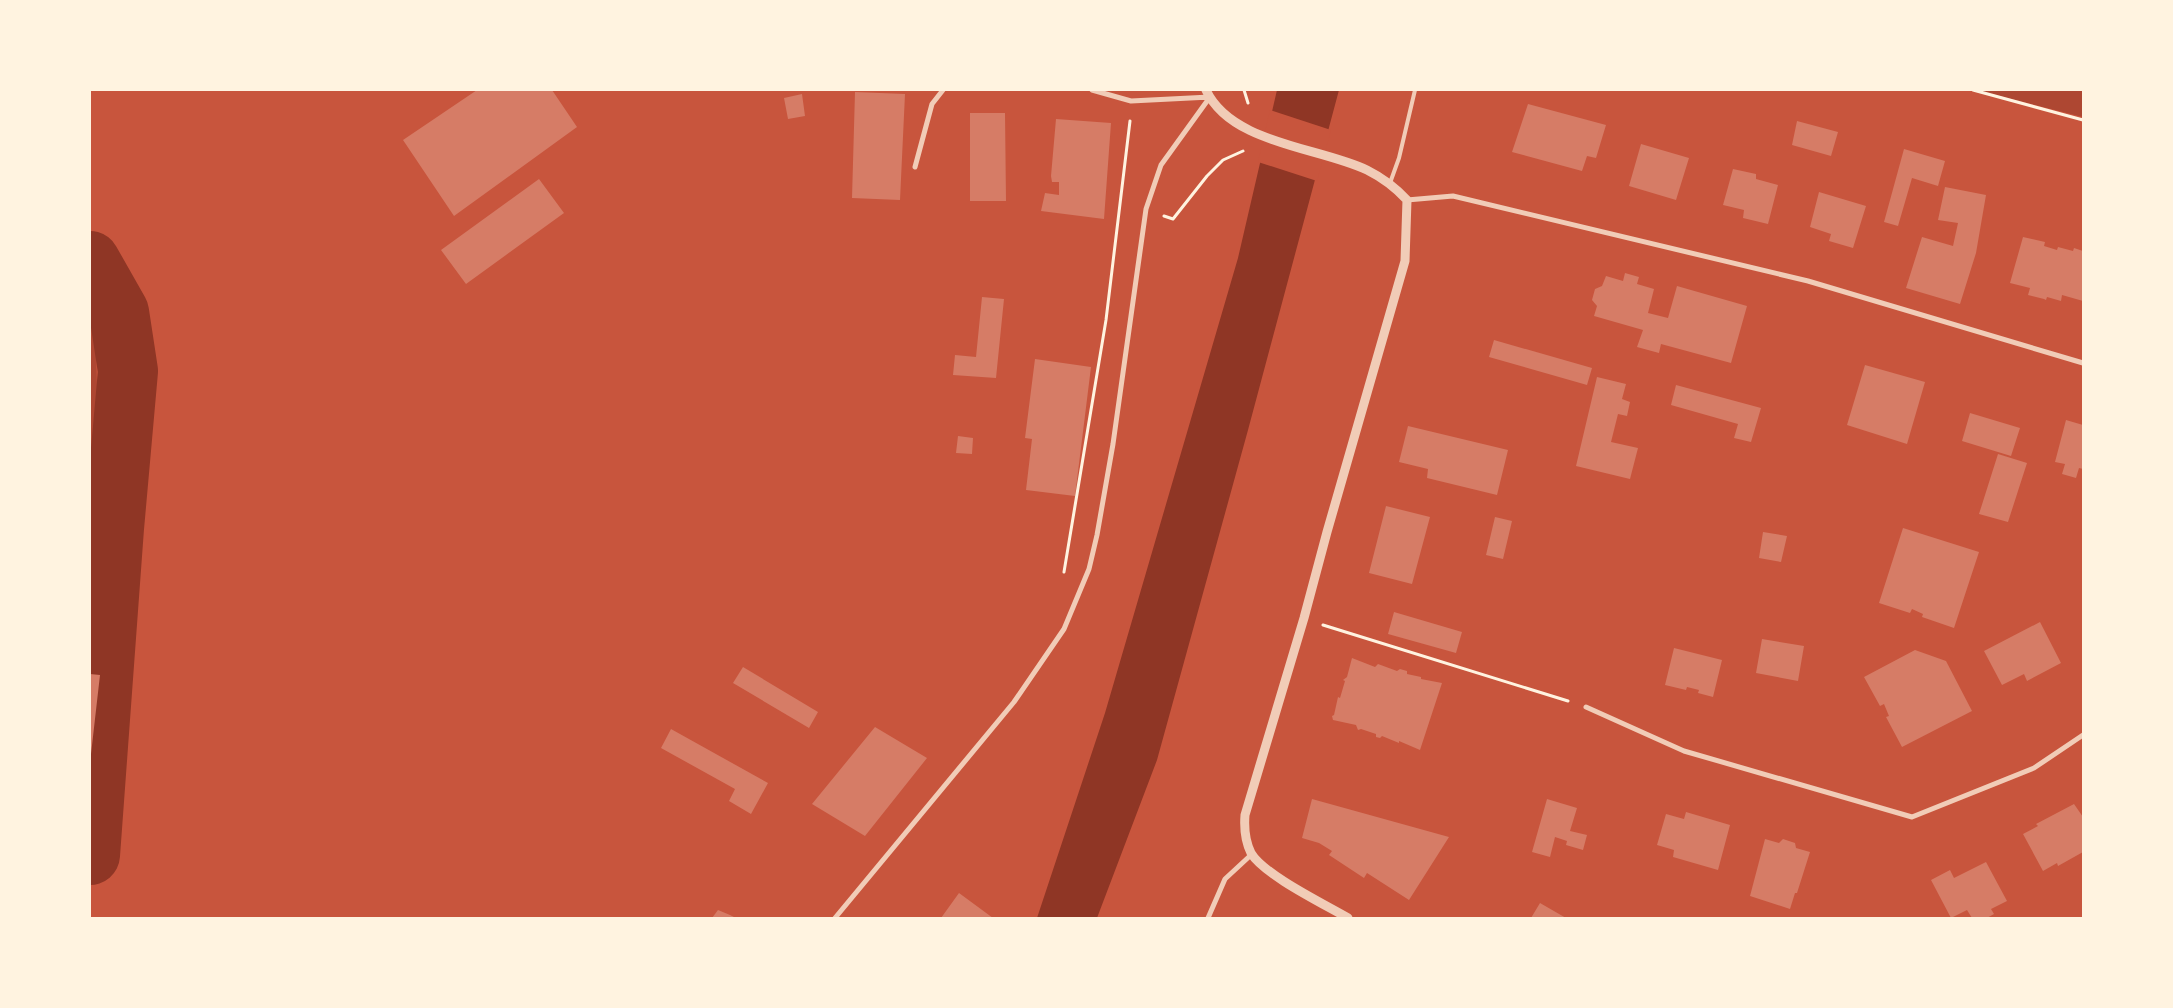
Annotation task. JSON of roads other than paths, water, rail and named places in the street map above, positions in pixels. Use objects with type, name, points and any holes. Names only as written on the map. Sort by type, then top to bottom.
[{"type":"street","points":[[915,167],[932,104],[943,90]]},
{"type":"street","points":[[1092,90],[1131,100],[1208,94]]},
{"type":"street","points":[[1208,94],[1221,111],[1250,131],[1366,170],[1390,183],[1407,200],[1405,260],[1304,618],[1245,815],[1244,832],[1252,854],[1282,879],[1348,918]]},
{"type":"street","points":[[835,918],[1014,702],[1064,629],[1089,569],[1097,535],[1113,444],[1146,209],[1161,165],[1208,94]]},
{"type":"street","points":[[1407,200],[1454,196],[1808,281],[2083,363]]},
{"type":"street","points":[[1586,707],[1684,751],[1912,817],[2034,768],[2083,735]]},
{"type":"street","points":[[1208,918],[1225,879],[1252,854]]},
{"type":"lane","points":[[1390,183],[1399,158],[1415,90]]},
{"type":"waterway","points":[[90,261],[119,312],[128,371],[114,528],[90,855]]}]
